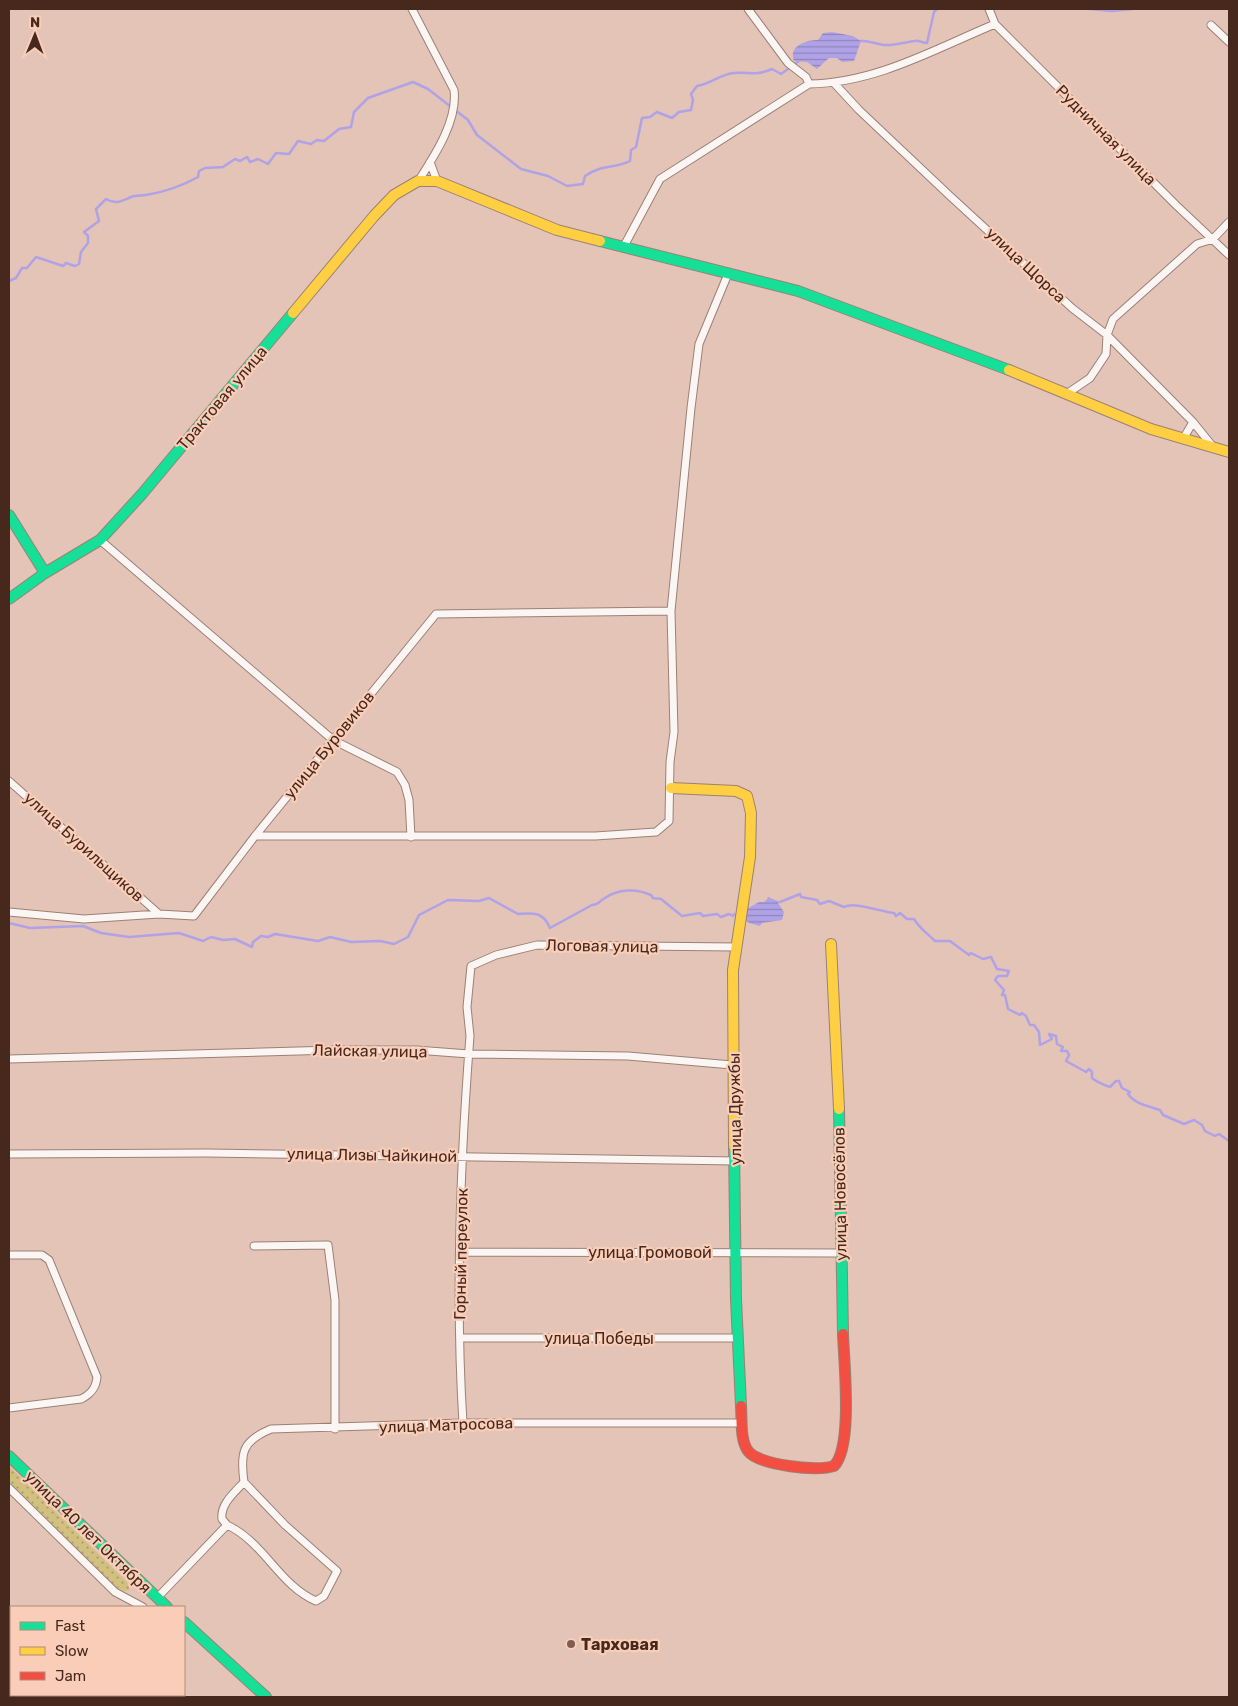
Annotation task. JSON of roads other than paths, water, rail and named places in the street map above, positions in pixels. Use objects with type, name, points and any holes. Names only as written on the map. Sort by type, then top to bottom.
[{"type":"street","points":[[412,9],[456,100],[448,125],[419,180],[437,181],[557,230],[798,291],[900,328],[1151,429],[1229,452]]},
{"type":"street","points":[[748,9],[788,63],[806,77],[810,84]]},
{"type":"street","name":"Рудничная улица","points":[[990,9],[995,24],[1177,206],[1229,255]]},
{"type":"street","points":[[624,246],[660,179],[810,84],[834,83],[903,65],[995,24]]},
{"type":"street","points":[[1212,25],[1229,42]]},
{"type":"street","name":"улица Щорса","points":[[834,83],[859,110],[950,196],[1072,308],[1107,335],[1193,422],[1215,448]]},
{"type":"street","points":[[430,162],[437,181]]},
{"type":"street","name":"Трактовая улица","points":[[9,599],[45,573],[100,540],[142,494],[374,216],[400,190],[419,180]]},
{"type":"street","points":[[1068,394],[1090,378],[1106,354],[1107,335],[1114,319],[1197,244],[1213,239],[1229,222]]},
{"type":"street","points":[[255,836],[595,836],[656,832],[669,821],[670,762],[674,732],[671,611],[699,344],[728,274]]},
{"type":"street","points":[[1183,439],[1193,422]]},
{"type":"street","points":[[9,515],[45,573]]},
{"type":"street","points":[[100,540],[333,740],[397,772],[405,785],[409,800],[411,837]]},
{"type":"street","name":"улица Буровиков","points":[[9,912],[84,919],[159,914],[194,916],[255,836],[436,614],[671,611]]},
{"type":"street","name":"улица Бурильщиков","points":[[9,781],[159,914]]},
{"type":"street","name":"улица Дружбы","points":[[671,788],[736,791],[747,796],[751,807],[750,839],[733,969],[734,1050],[732,1065],[736,1161],[738,1338],[742,1423],[746,1450],[754,1457],[804,1468],[833,1467],[841,1458],[844,1443]]},
{"type":"street","name":"улица Новосёлов","points":[[831,944],[838,1067],[844,1443]]},
{"type":"street","name":"Логовая улица","points":[[471,966],[496,955],[537,945],[736,947]]},
{"type":"street","name":"Горный переулок","points":[[462,1423],[459,1370],[460,1252],[470,1036],[467,1007],[471,966]]},
{"type":"street","name":"Лайская улица","points":[[9,1060],[334,1050],[416,1050],[468,1054],[628,1056],[732,1065]]},
{"type":"street","name":"улица Лизы Чайкиной","points":[[9,1154],[207,1153],[736,1161]]},
{"type":"street","points":[[254,1246],[328,1245],[335,1300],[335,1429]]},
{"type":"street","name":"улица Громовой","points":[[460,1252],[841,1253]]},
{"type":"street","points":[[9,1255],[42,1255],[49,1260],[97,1377],[96,1385],[91,1393],[81,1399],[9,1408]]},
{"type":"street","name":"улица Победы","points":[[460,1338],[738,1338]]},
{"type":"street","name":"улица Матросова","points":[[244,1482],[242,1454],[250,1440],[271,1430],[462,1423],[742,1423]]},
{"type":"street","name":"улица 40 лет Октября","points":[[9,1456],[166,1606]]},
{"type":"street","points":[[244,1482],[285,1525],[337,1572],[324,1596],[316,1601],[302,1594],[247,1536],[227,1525],[221,1516],[224,1507],[244,1482]]},
{"type":"street","name":"улица 40 лет Октября","points":[[9,1488],[115,1592],[141,1606]]},
{"type":"street","points":[[157,1598],[227,1525]]},
{"type":"street","points":[[185,1623],[266,1697]]},
{"type":"waterway","points":[[861,41],[888,45],[916,41],[927,43],[934,12],[937,9]]},
{"type":"waterway","points":[[1089,9],[1112,11],[1133,9]]},
{"type":"waterway","points":[[9,281],[16,278],[22,268],[27,268],[36,257],[63,266],[66,263],[75,266],[79,264],[81,252],[88,243],[88,236],[84,232],[99,221],[96,209],[106,199],[118,202],[133,196],[180,186],[198,177],[199,171],[205,168],[223,167],[235,159],[240,161],[247,157],[250,162],[258,159],[268,164],[276,153],[289,154],[298,141],[311,144],[317,140],[324,141],[339,129],[351,127],[354,112],[368,98],[413,82],[428,89],[468,120],[477,135],[521,169],[548,176],[567,186],[583,184],[585,176],[591,172],[630,161],[631,150],[636,147],[642,118],[650,117],[657,112],[672,118],[679,112],[691,110],[693,100],[691,94],[697,86],[734,73],[757,73],[772,69],[781,74],[799,61]]},
{"type":"waterway","points":[[9,923],[30,928],[83,926],[101,933],[129,937],[179,933],[203,941],[211,937],[223,940],[235,939],[252,947],[253,942],[261,936],[268,937],[275,934],[318,941],[330,937],[351,942],[380,941],[394,944],[408,937],[419,915],[448,900],[479,901],[489,898],[518,914],[537,914],[544,918],[550,928],[592,905],[598,904],[610,895],[621,891],[639,891],[651,895],[653,898],[661,899],[682,916],[700,913],[703,916],[717,914],[721,917],[729,914],[733,916],[734,914]]},
{"type":"waterway","points":[[780,902],[800,894],[801,897],[817,900],[820,904],[829,901],[844,907],[848,905],[861,906],[894,913],[896,916],[900,913],[907,919],[914,919],[935,941],[950,941],[969,955],[971,953],[983,959],[991,957],[997,969],[1009,971],[1007,976],[998,976],[995,980],[1004,990],[1002,995],[1005,995],[1008,1009],[1026,1016],[1030,1025],[1034,1025],[1039,1032],[1040,1045],[1052,1039],[1049,1034],[1056,1036],[1057,1044],[1063,1047],[1061,1051],[1067,1051],[1069,1055],[1066,1061],[1086,1072],[1089,1069],[1092,1072],[1092,1078],[1096,1081],[1110,1087],[1116,1081],[1119,1081],[1122,1088],[1130,1092],[1128,1094],[1131,1098],[1139,1103],[1160,1110],[1163,1115],[1184,1124],[1194,1120],[1202,1125],[1205,1131],[1215,1136],[1219,1134],[1229,1141]]},
{"type":"place","name":"Тарховая","points":[[571,1644]]}]
